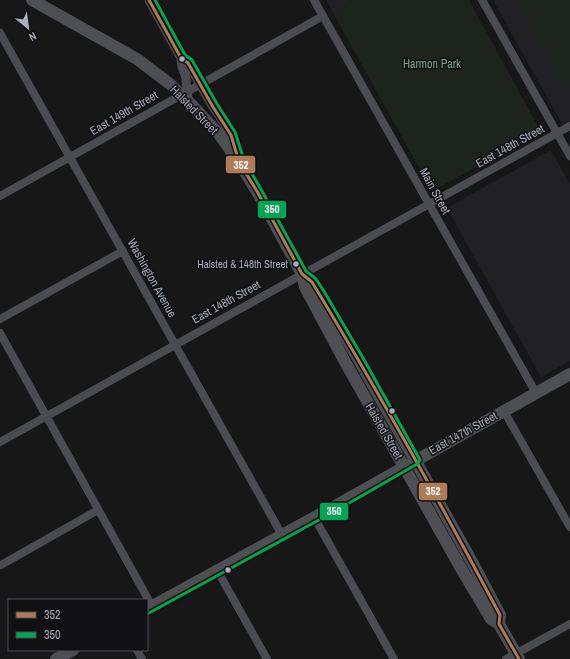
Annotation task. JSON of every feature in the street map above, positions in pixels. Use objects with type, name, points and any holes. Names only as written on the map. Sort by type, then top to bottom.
[{"type":"main road","name":"Halsted Street","points":[[32,0],[137,59],[186,96],[215,130],[239,162],[258,193],[302,274],[305,287],[347,367],[462,570],[491,619],[500,624]]},
{"type":"main road","name":"Halsted Street","points":[[302,274],[312,282],[359,360],[472,562],[500,615],[500,624],[514,657]]},
{"type":"main road","name":"East 147th Street","points":[[150,608],[570,374]]},
{"type":"main road","points":[[56,659],[71,651]]},
{"type":"street","points":[[148,0],[181,58],[188,64],[231,135],[239,162]]},
{"type":"street","name":"Main Street","points":[[314,0],[536,393]]},
{"type":"street","points":[[482,0],[570,156]]},
{"type":"street","name":"East 149th Street","points":[[0,196],[186,96],[200,84],[323,16]]},
{"type":"street","name":"Washington Avenue","points":[[0,33],[282,535]]},
{"type":"street","points":[[181,58],[182,67],[186,75],[186,96]]},
{"type":"street","name":"East 148th Street","points":[[0,442],[570,126]]},
{"type":"street","points":[[0,319],[123,251]]},
{"type":"street","points":[[0,333],[145,599]]},
{"type":"street","points":[[504,411],[570,527]]},
{"type":"street","points":[[1,565],[98,510]]},
{"type":"street","points":[[314,517],[394,659]]},
{"type":"street","points":[[218,570],[267,659]]},
{"type":"street","points":[[514,657],[570,624]]},
{"type":"shaded area","points":[[326,0],[355,0],[333,13]]},
{"type":"shaded area","points":[[493,0],[570,0],[570,122],[563,126]]},
{"type":"shaded area","points":[[551,150],[570,184],[570,361],[541,377],[447,208]]},
{"type":"green space","name":"Harmon Park","points":[[355,0],[469,0],[541,132],[432,191],[333,13]]},
{"type":"green space","points":[[517,0],[570,0],[570,93]]},
{"type":"transit line","name":"352","points":[[149,0],[181,58],[188,63],[231,135],[239,162],[258,193],[302,274],[312,282],[408,447],[500,615],[499,624],[519,659]]},
{"type":"transit line","name":"350","points":[[149,613],[337,510],[417,464],[420,460],[325,293],[316,279],[306,271],[244,160],[235,132],[192,60],[185,55],[155,0]]},
{"type":"place","name":"Halsted & 148th Street","points":[[296,264]]}]
